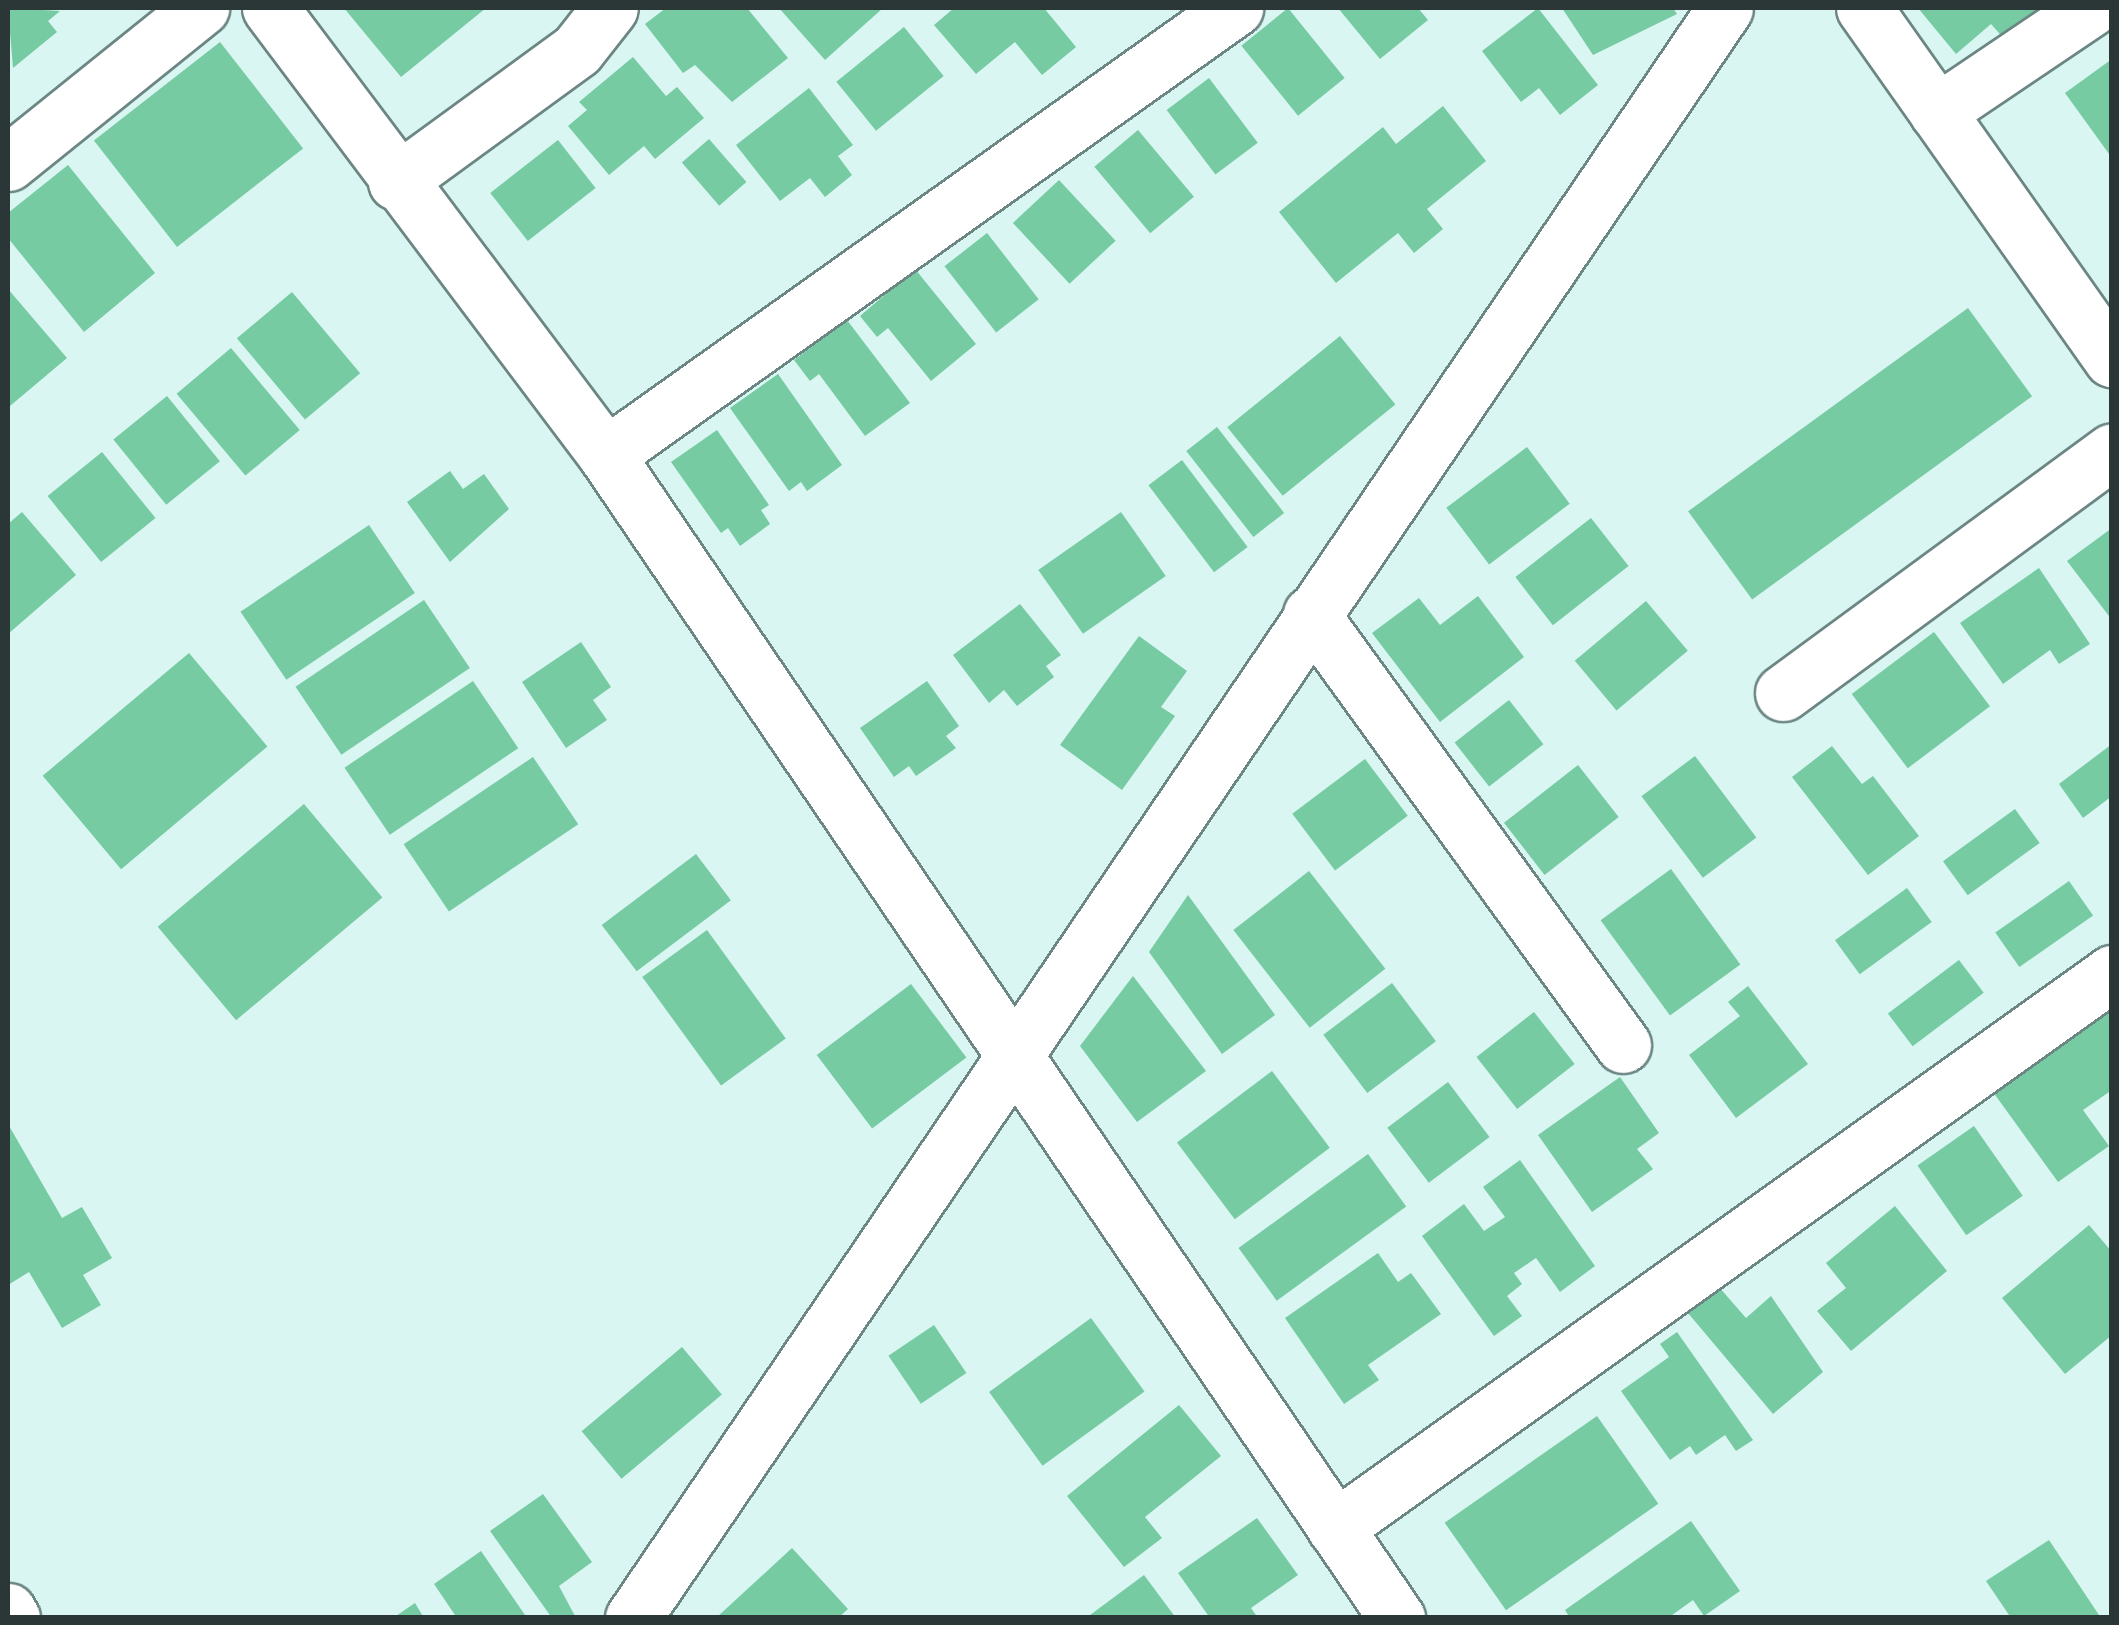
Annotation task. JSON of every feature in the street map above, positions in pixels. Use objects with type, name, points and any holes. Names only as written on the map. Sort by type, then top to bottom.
[{"type":"street","points":[[8,162],[201,8]]},
{"type":"street","points":[[270,8],[396,182],[606,455],[1398,1618]]},
{"type":"street","points":[[396,182],[569,29],[610,8]]},
{"type":"street","points":[[606,455],[1235,8]]},
{"type":"street","points":[[1864,8],[2112,359]]},
{"type":"street","points":[[1937,112],[2091,8]]},
{"type":"street","points":[[633,1618],[1014,1049],[1721,10]]},
{"type":"street","points":[[1784,693],[2112,451]]},
{"type":"street","points":[[1312,614],[1623,1045]]},
{"type":"street","points":[[1334,1528],[2112,974]]},
{"type":"street","points":[[8,1611],[12,1618]]},
{"type":"building","points":[[8,8],[60,11],[48,21],[57,32],[13,68]]},
{"type":"building","points":[[344,8],[486,8],[401,77]]},
{"type":"building","points":[[666,8],[747,8],[788,58],[732,102],[695,65],[683,73],[645,24]]},
{"type":"building","points":[[779,8],[883,8],[825,60]]},
{"type":"building","points":[[954,8],[1044,8],[1076,47],[1042,75],[1015,42],[976,74],[934,25]]},
{"type":"building","points":[[1288,8],[1345,78],[1298,116],[1241,46]]},
{"type":"building","points":[[1338,8],[1418,8],[1428,20],[1380,59]]},
{"type":"building","points":[[1538,8],[1598,85],[1560,115],[1539,88],[1521,102],[1482,51]]},
{"type":"building","points":[[1562,8],[1673,8],[1677,14],[1593,55]]},
{"type":"building","points":[[1918,8],[2048,8],[2006,41],[1991,24],[1956,54]]},
{"type":"building","points":[[904,27],[944,76],[876,131],[836,82]]},
{"type":"building","points":[[220,42],[303,148],[177,247],[94,141]]},
{"type":"building","points":[[633,57],[666,96],[677,87],[704,118],[655,159],[644,146],[609,175],[568,126],[587,110],[579,102]]},
{"type":"building","points":[[2112,59],[2112,158],[2065,93]]},
{"type":"building","points":[[1209,78],[1258,143],[1215,175],[1167,110]]},
{"type":"building","points":[[809,88],[853,145],[838,156],[852,175],[825,197],[810,178],[780,201],[736,145]]},
{"type":"building","points":[[1443,106],[1486,161],[1427,209],[1443,229],[1414,253],[1398,233],[1336,283],[1279,212],[1383,127],[1396,144]]},
{"type":"building","points":[[1138,130],[1194,197],[1150,233],[1094,167]]},
{"type":"building","points":[[709,139],[746,182],[719,206],[682,163]]},
{"type":"building","points":[[558,140],[596,188],[528,241],[490,193]]},
{"type":"building","points":[[68,165],[155,273],[84,332],[8,238],[8,213]]},
{"type":"building","points":[[1059,180],[1116,241],[1070,284],[1013,223]]},
{"type":"building","points":[[987,233],[1039,299],[996,332],[944,266]]},
{"type":"building","points":[[915,269],[976,344],[931,381],[888,328],[877,337],[860,316]]},
{"type":"building","points":[[8,289],[67,358],[10,406],[8,402]]},
{"type":"building","points":[[292,292],[360,373],[305,419],[237,338]]},
{"type":"building","points":[[1968,308],[2032,396],[1752,600],[1688,511]]},
{"type":"building","points":[[847,320],[910,403],[865,436],[819,374],[810,381],[794,360]]},
{"type":"building","points":[[1340,336],[1395,404],[1283,496],[1227,427]]},
{"type":"building","points":[[231,348],[300,430],[245,476],[177,394]]},
{"type":"building","points":[[778,374],[842,465],[807,491],[801,482],[789,491],[730,408]]},
{"type":"building","points":[[167,396],[220,461],[166,505],[113,439]]},
{"type":"building","points":[[1217,427],[1284,513],[1253,537],[1186,451]]},
{"type":"building","points":[[717,430],[769,505],[761,510],[770,524],[740,546],[728,528],[721,533],[671,462]]},
{"type":"building","points":[[1527,447],[1570,504],[1489,564],[1446,508]]},
{"type":"building","points":[[102,452],[155,518],[101,562],[48,496]]},
{"type":"building","points":[[1182,460],[1248,547],[1214,572],[1148,485]]},
{"type":"building","points":[[450,471],[463,489],[484,474],[509,509],[450,562],[407,502]]},
{"type":"building","points":[[22,512],[76,575],[8,634],[8,524]]},
{"type":"building","points":[[1121,512],[1166,576],[1083,634],[1038,570]]},
{"type":"building","points":[[1591,518],[1629,566],[1553,625],[1515,577]]},
{"type":"building","points":[[369,525],[415,593],[286,680],[240,612]]},
{"type":"building","points":[[2112,528],[2112,620],[2067,561]]},
{"type":"building","points":[[2039,568],[2090,644],[2059,664],[2050,650],[2003,684],[1960,623]]},
{"type":"building","points":[[1478,596],[1524,657],[1440,722],[1372,633],[1419,598],[1440,625]]},
{"type":"building","points":[[424,600],[470,668],[341,755],[295,687]]},
{"type":"building","points":[[1646,601],[1688,651],[1617,711],[1575,661]]},
{"type":"building","points":[[1020,604],[1061,655],[1046,666],[1054,677],[1017,706],[1004,690],[989,703],[953,655]]},
{"type":"building","points":[[1934,632],[1990,706],[1908,768],[1852,694]]},
{"type":"building","points":[[1139,636],[1187,671],[1161,707],[1175,716],[1122,790],[1060,745]]},
{"type":"building","points":[[581,642],[611,687],[593,700],[607,720],[566,748],[522,682]]},
{"type":"building","points":[[189,653],[267,746],[121,869],[43,776]]},
{"type":"building","points":[[473,681],[518,748],[390,835],[344,768]]},
{"type":"building","points":[[927,681],[959,726],[946,736],[956,748],[916,776],[909,766],[894,777],[860,728]]},
{"type":"building","points":[[1509,700],[1543,744],[1489,787],[1455,742]]},
{"type":"building","points":[[2112,744],[2112,796],[2083,818],[2059,784]]},
{"type":"building","points":[[1832,746],[1862,784],[1873,776],[1919,836],[1868,875],[1792,777]]},
{"type":"building","points":[[1695,756],[1756,837],[1703,878],[1641,796]]},
{"type":"building","points":[[533,757],[578,824],[449,911],[404,844]]},
{"type":"building","points":[[1365,759],[1408,816],[1335,870],[1292,814]]},
{"type":"building","points":[[1578,765],[1619,817],[1545,875],[1504,823]]},
{"type":"building","points":[[304,804],[382,897],[236,1020],[158,927]]},
{"type":"building","points":[[2015,809],[2040,843],[1968,895],[1943,861]]},
{"type":"building","points":[[696,854],[731,900],[637,971],[602,925]]},
{"type":"building","points":[[1671,869],[1740,964],[1670,1016],[1601,920]]},
{"type":"building","points":[[1309,871],[1385,969],[1310,1028],[1233,930]]},
{"type":"building","points":[[2069,881],[2093,915],[2019,967],[1995,933]]},
{"type":"building","points":[[1907,888],[1932,922],[1860,974],[1835,940]]},
{"type":"building","points":[[1188,895],[1275,1015],[1222,1054],[1149,952]]},
{"type":"building","points":[[707,930],[786,1038],[721,1085],[642,977]]},
{"type":"building","points":[[1959,960],[1984,993],[1913,1046],[1888,1014]]},
{"type":"building","points":[[1133,976],[1206,1071],[1137,1122],[1080,1046]]},
{"type":"building","points":[[1392,983],[1436,1041],[1367,1093],[1323,1035]]},
{"type":"building","points":[[911,984],[966,1057],[872,1128],[817,1055]]},
{"type":"building","points":[[1748,986],[1808,1064],[1736,1118],[1689,1055],[1740,1016],[1728,1002]]},
{"type":"building","points":[[2112,1008],[2112,1090],[2083,1110],[2109,1146],[2058,1182],[1993,1092]]},
{"type":"building","points":[[1534,1012],[1575,1064],[1517,1109],[1476,1057]]},
{"type":"building","points":[[1272,1071],[1330,1148],[1235,1219],[1177,1143]]},
{"type":"building","points":[[1620,1077],[1659,1133],[1637,1149],[1653,1169],[1592,1212],[1538,1135]]},
{"type":"building","points":[[1448,1082],[1490,1137],[1429,1183],[1387,1128]]},
{"type":"building","points":[[8,1124],[62,1218],[82,1207],[112,1258],[83,1275],[101,1305],[62,1328],[29,1272],[8,1285]]},
{"type":"building","points":[[1974,1126],[2023,1196],[1966,1235],[1917,1166]]},
{"type":"building","points":[[1368,1154],[1406,1207],[1277,1301],[1239,1248]]},
{"type":"building","points":[[1520,1160],[1595,1266],[1560,1292],[1536,1258],[1514,1273],[1522,1284],[1507,1296],[1522,1316],[1494,1336],[1422,1236],[1464,1204],[1484,1231],[1505,1217],[1483,1187]]},
{"type":"building","points":[[1895,1206],[1947,1271],[1851,1351],[1817,1311],[1846,1288],[1826,1263]]},
{"type":"building","points":[[2089,1225],[2112,1252],[2112,1335],[2065,1374],[2002,1298]]},
{"type":"building","points":[[1378,1253],[1398,1282],[1411,1273],[1441,1314],[1368,1365],[1379,1380],[1344,1404],[1285,1318]]},
{"type":"building","points":[[1719,1287],[1746,1318],[1771,1296],[1823,1372],[1773,1414],[1688,1313]]},
{"type":"building","points":[[1091,1318],[1144,1392],[1043,1466],[989,1392]]},
{"type":"building","points":[[934,1325],[966,1373],[921,1404],[888,1356]]},
{"type":"building","points":[[1677,1332],[1753,1440],[1736,1451],[1725,1435],[1696,1455],[1690,1446],[1670,1460],[1621,1391],[1669,1357],[1660,1344]]},
{"type":"building","points":[[682,1347],[722,1394],[622,1479],[582,1431]]},
{"type":"building","points":[[1179,1405],[1221,1456],[1145,1517],[1162,1538],[1124,1567],[1067,1496]]},
{"type":"building","points":[[1597,1416],[1658,1504],[1506,1610],[1445,1523]]},
{"type":"building","points":[[543,1494],[592,1562],[559,1586],[576,1618],[552,1618],[490,1531]]},
{"type":"building","points":[[1257,1518],[1298,1575],[1251,1608],[1258,1618],[1210,1618],[1178,1573]]},
{"type":"building","points":[[1691,1521],[1740,1591],[1704,1616],[1693,1600],[1668,1618],[1570,1618],[1565,1610]]},
{"type":"building","points":[[2049,1540],[2101,1618],[2011,1618],[1986,1581]]},
{"type":"building","points":[[792,1548],[848,1609],[838,1618],[716,1618]]},
{"type":"building","points":[[481,1551],[527,1618],[457,1618],[434,1584]]},
{"type":"building","points":[[1144,1575],[1176,1618],[1086,1618]]},
{"type":"building","points":[[415,1603],[424,1618],[393,1618]]}]
